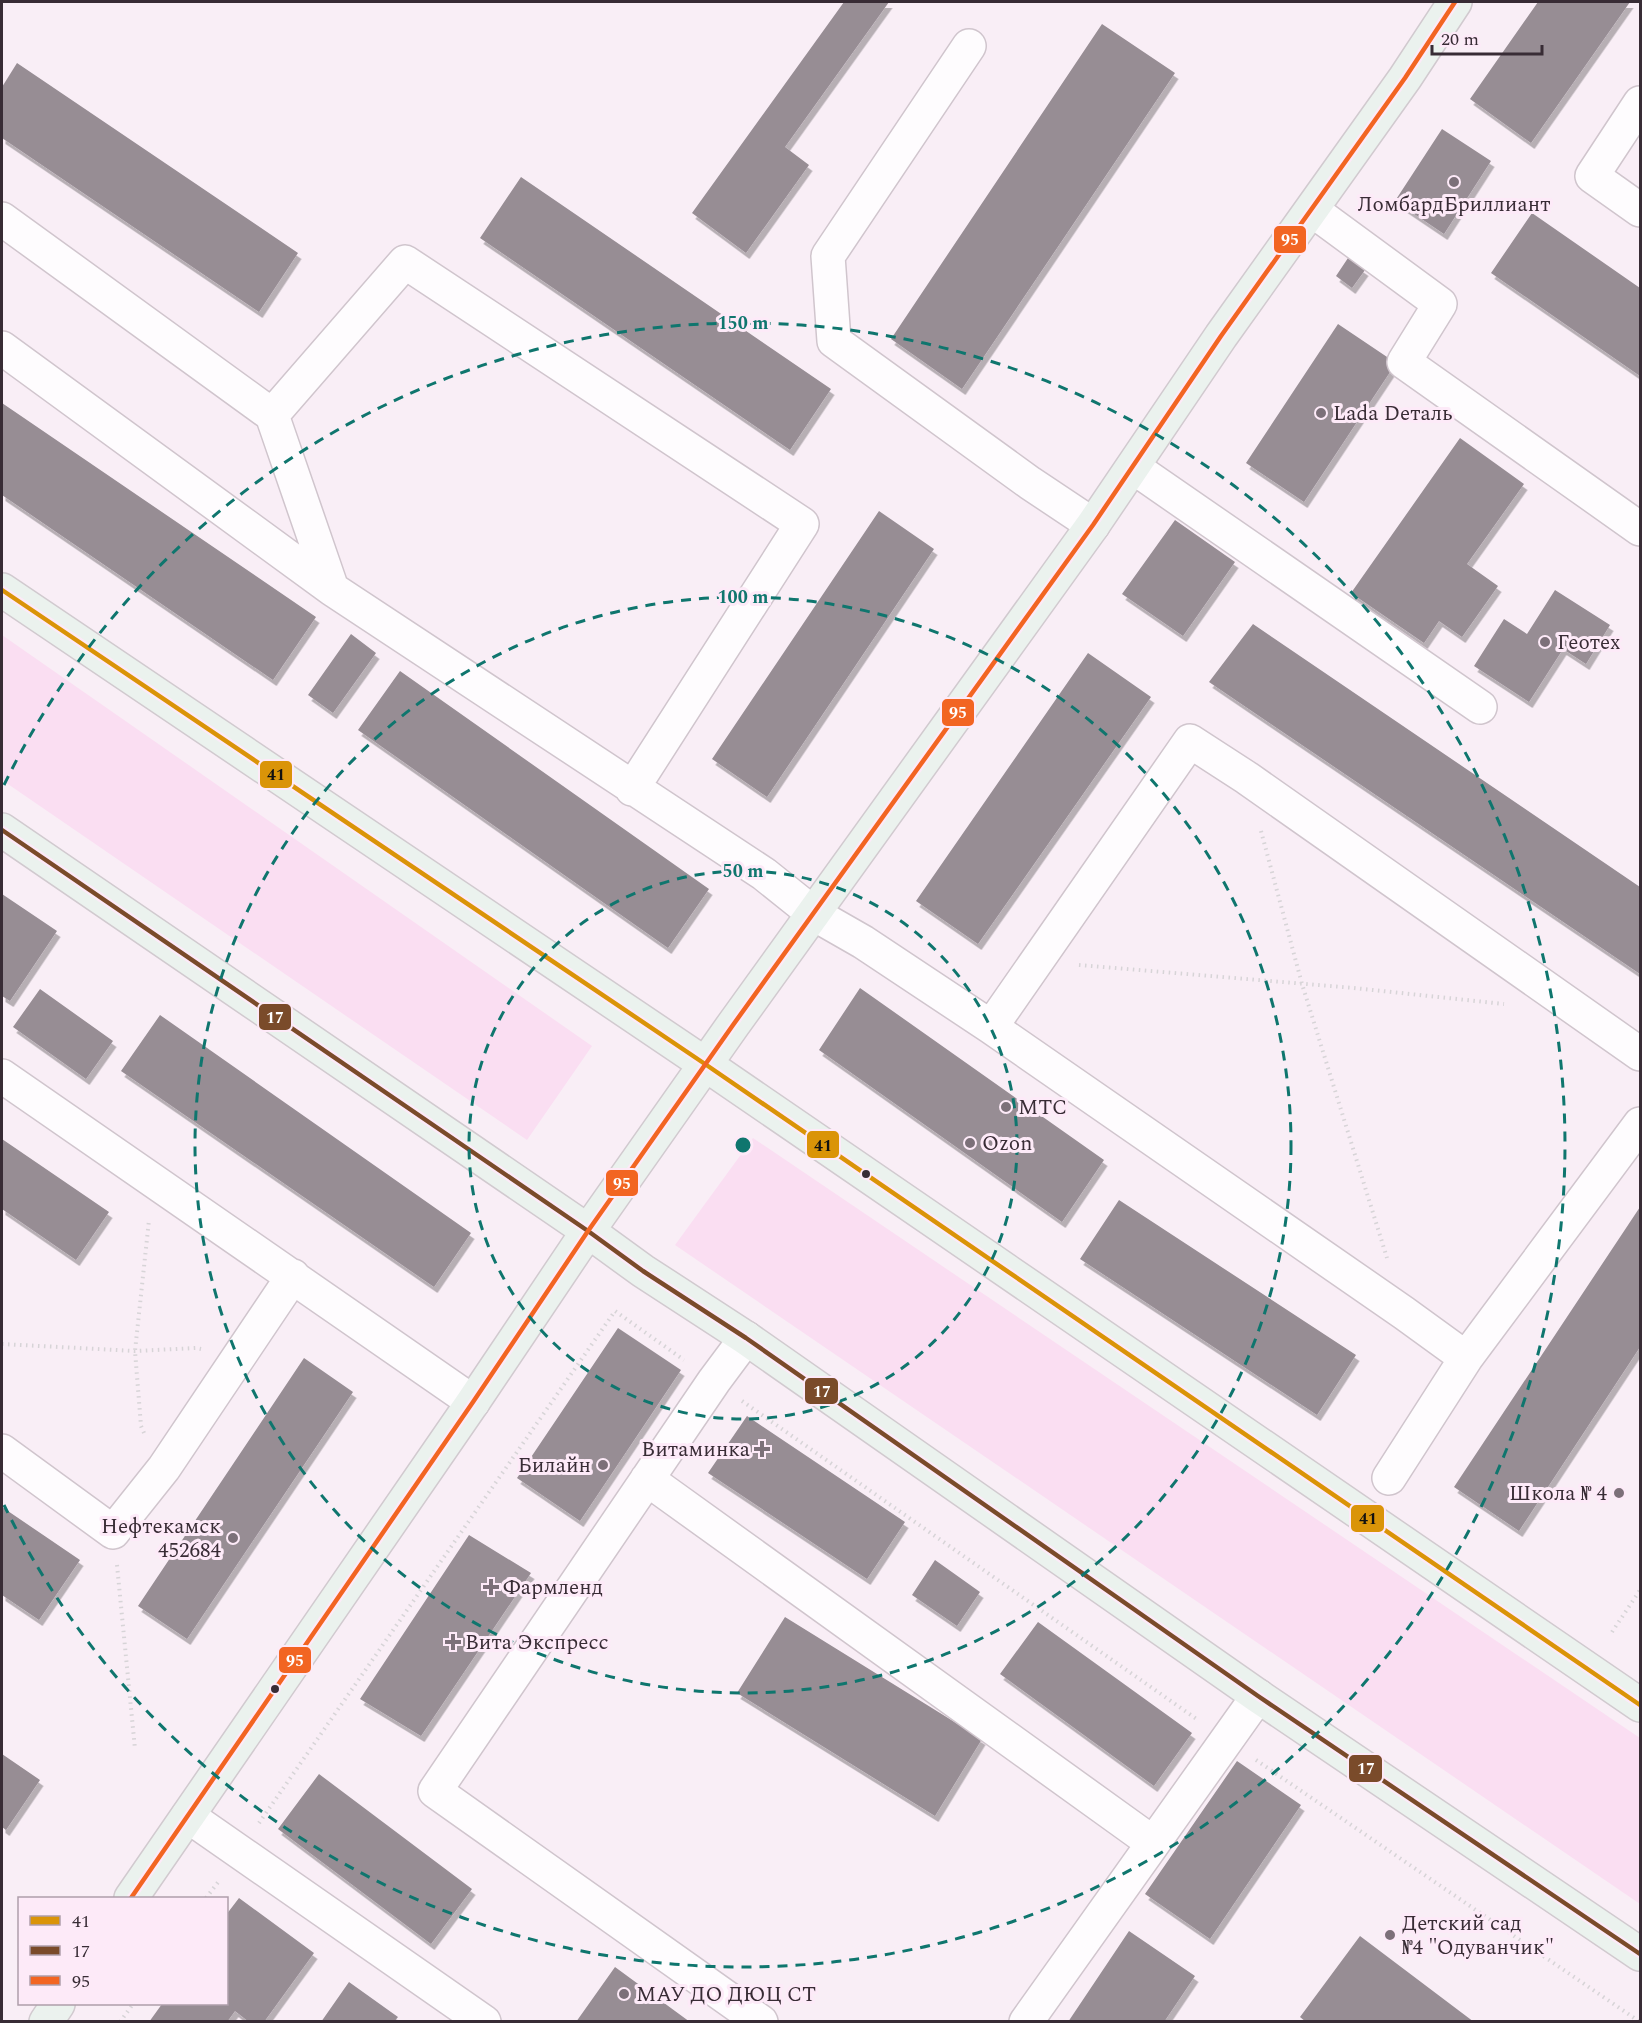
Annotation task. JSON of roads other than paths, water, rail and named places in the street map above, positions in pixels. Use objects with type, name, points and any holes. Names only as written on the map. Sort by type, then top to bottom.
[{"type":"main road","points":[[132,1897],[588,1231],[705,1064],[1093,525],[1221,336],[1405,78],[1455,2]]},
{"type":"main road","points":[[2,590],[705,1064],[1641,1705]]},
{"type":"main road","points":[[2,830],[643,1271],[746,1338],[1258,1696],[1641,1954]]},
{"type":"main road","points":[[46,2022],[57,2005]]},
{"type":"lane","points":[[969,45],[828,256],[834,341],[1030,483],[1093,525]]},
{"type":"lane","points":[[1641,103],[1592,176],[1641,210]]},
{"type":"lane","points":[[1312,210],[1440,304],[1404,362],[1641,529]]},
{"type":"lane","points":[[2,219],[272,415],[332,589]]},
{"type":"lane","points":[[272,415],[405,262],[802,524],[632,789]]},
{"type":"lane","points":[[2,348],[332,589],[764,874],[814,914],[863,942],[991,1028],[1404,1312],[1466,1358]]},
{"type":"lane","points":[[1132,467],[1480,706]]},
{"type":"lane","points":[[991,1028],[1190,741],[1247,778],[1641,1054]]},
{"type":"lane","points":[[2,1076],[473,1402]]},
{"type":"lane","points":[[1389,1478],[1466,1358],[1641,1124]]},
{"type":"lane","points":[[2,1451],[113,1532],[164,1468],[293,1276]]},
{"type":"lane","points":[[746,1338],[714,1381],[435,1791],[761,2022]]},
{"type":"lane","points":[[647,1479],[1153,1843]]},
{"type":"lane","points":[[1026,2022],[1258,1696]]},
{"type":"lane","points":[[188,1816],[239,1852],[448,2012],[484,2022]]},
{"type":"place","name":"ЛомбардБриллиант","points":[[1454,182]]},
{"type":"place","name":"Lada Dеталь","points":[[1321,413]]},
{"type":"place","name":"Геотех","points":[[1545,642]]},
{"type":"place","name":"МТС","points":[[1006,1107]]},
{"type":"place","name":"Ozon","points":[[970,1143]]},
{"type":"place","name":"Витаминка","points":[[762,1449]]},
{"type":"place","name":"Билайн","points":[[603,1465]]},
{"type":"place","name":"Школа № 4","points":[[1619,1493]]},
{"type":"place","name":"Нефтекамск 452684","points":[[233,1538]]},
{"type":"place","name":"Фармленд","points":[[491,1587]]},
{"type":"place","name":"Вита Экспресс","points":[[453,1642]]},
{"type":"place","name":"Детский сад №4 \"Одуванчик\"","points":[[1390,1935]]},
{"type":"place","name":"МАУ ДО ДЮЦ СТ","points":[[624,1994]]}]
